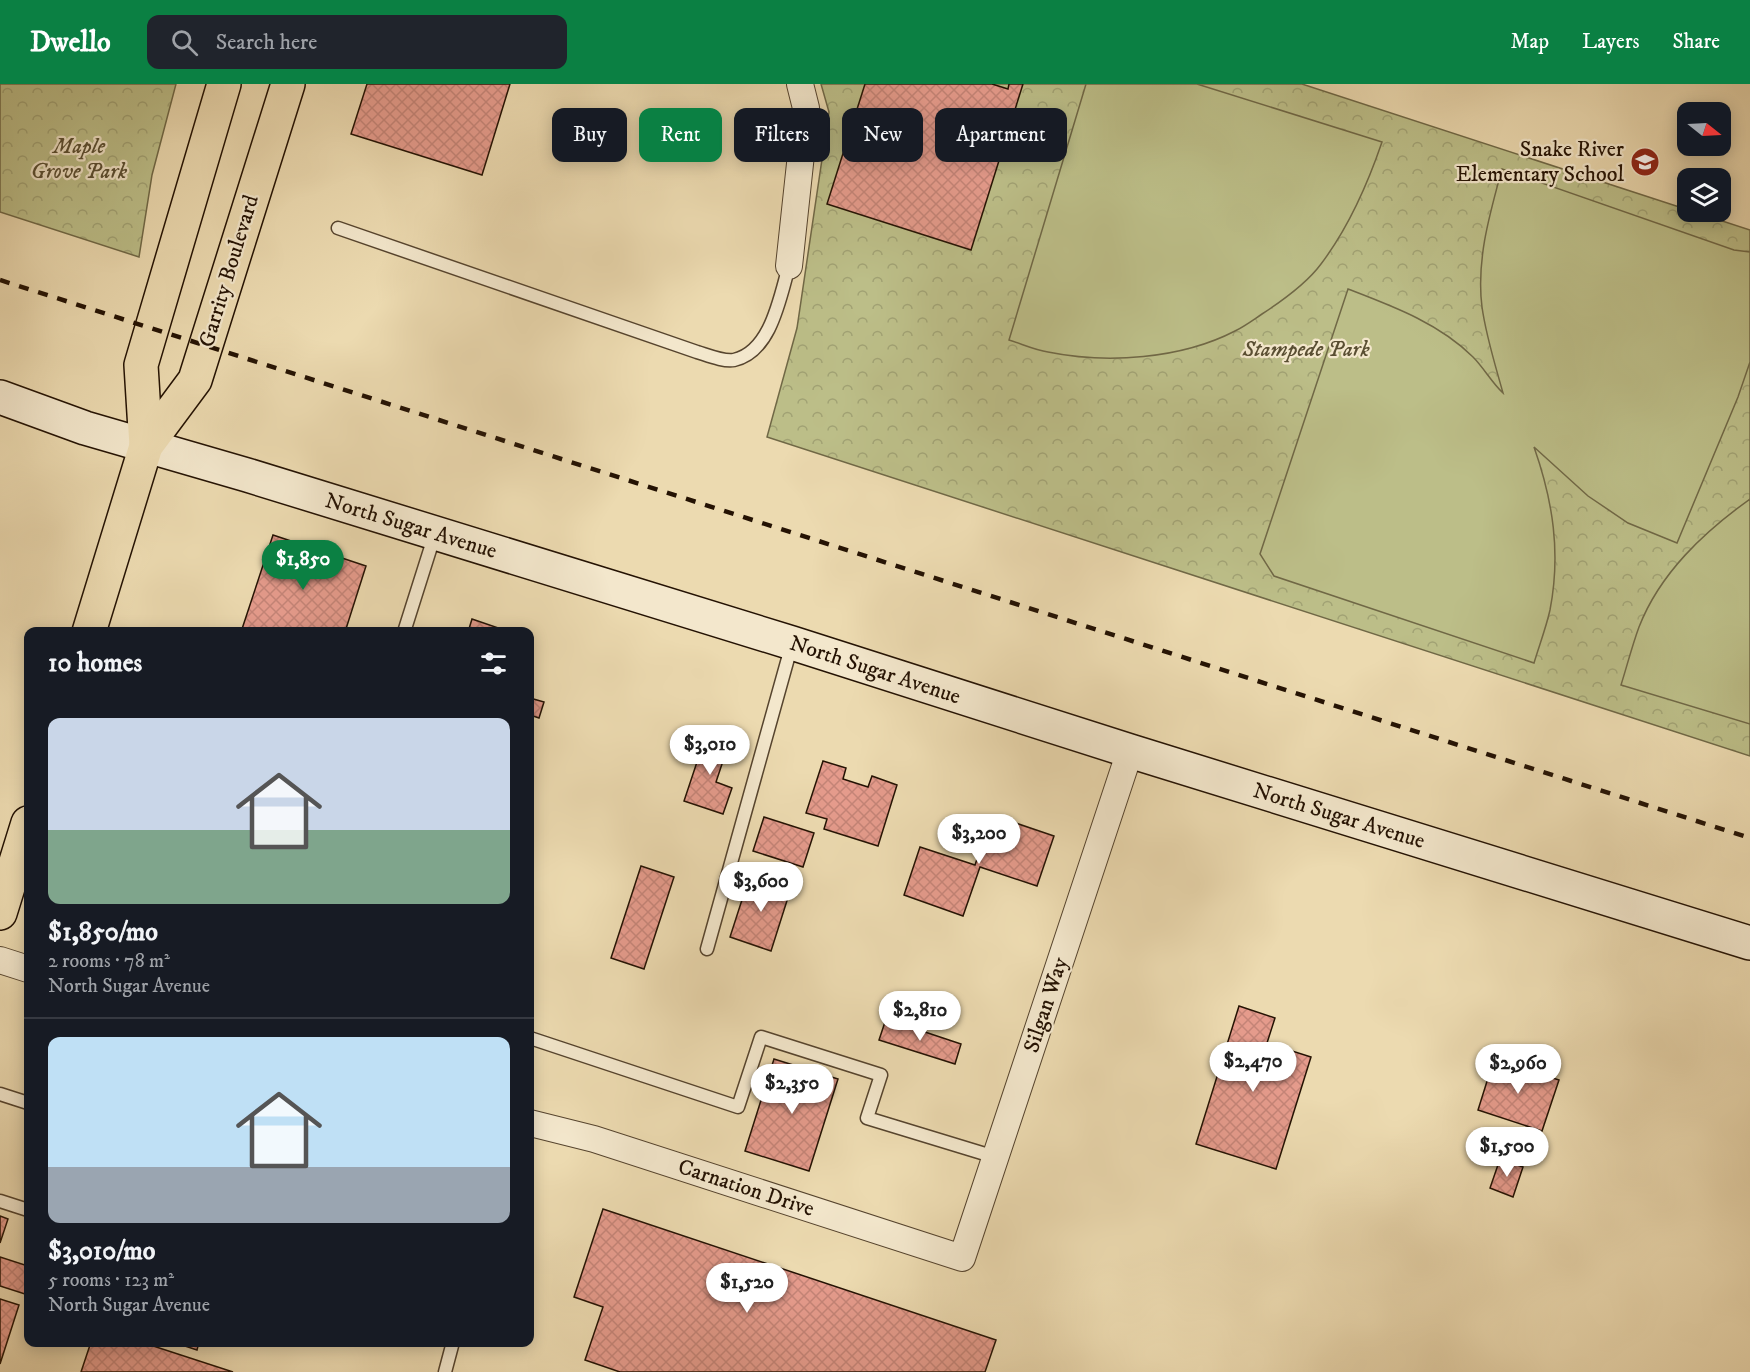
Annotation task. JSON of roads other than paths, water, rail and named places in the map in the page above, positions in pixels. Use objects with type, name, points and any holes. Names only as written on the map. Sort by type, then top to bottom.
[{"type":"main road","name":"Garrity Boulevard","points":[[146,446],[141,365],[224,84]]},
{"type":"main road","name":"Garrity Boulevard","points":[[90,627],[146,446],[195,380],[288,84]]},
{"type":"main road","points":[[0,913],[24,836]]},
{"type":"street","points":[[789,266],[806,108],[800,84]]},
{"type":"street","name":"North Sugar Avenue","points":[[0,397],[85,428],[792,643],[1130,751],[1750,943]]},
{"type":"street","name":"Silgan Way","points":[[962,1258],[1130,751]]},
{"type":"street","points":[[0,960],[24,968]]},
{"type":"street","name":"Carnation Drive","points":[[534,1125],[594,1139],[962,1258]]},
{"type":"lane","points":[[338,228],[697,352],[732,361],[750,353],[771,328],[789,266]]},
{"type":"lane","points":[[406,627],[436,533]]},
{"type":"lane","points":[[707,949],[792,643]]},
{"type":"lane","points":[[534,1039],[738,1107],[761,1036],[881,1075],[867,1118],[995,1157]]},
{"type":"lane","points":[[0,1094],[24,1102]]},
{"type":"lane","points":[[0,1201],[24,1209]]},
{"type":"lane","points":[[445,1372],[452,1347]]},
{"type":"railway","points":[[0,280],[1750,838]]},
{"type":"place","name":"Snake River Elementary School","points":[[1645,162]]},
{"type":"park label","name":"Maple Grove Park","points":[[79,158]]},
{"type":"park label","name":"Stampede Park","points":[[1306,349]]}]
